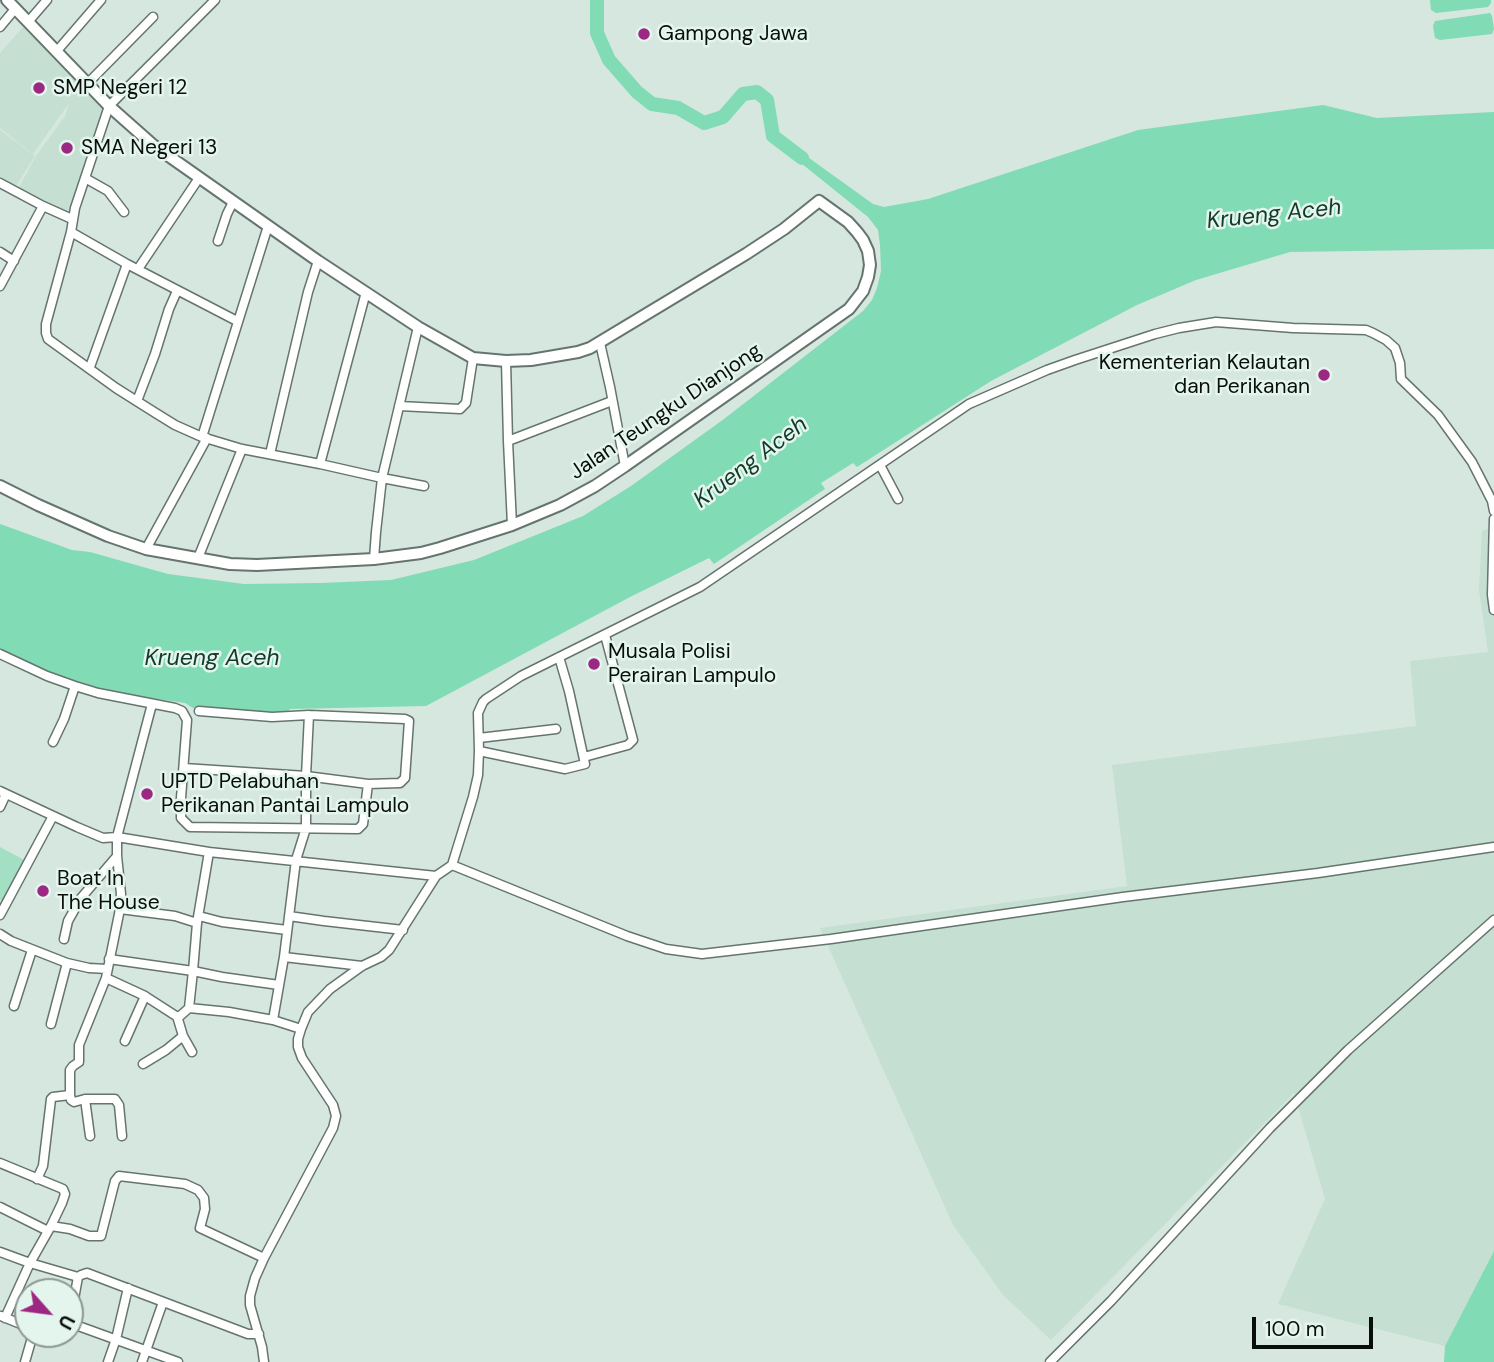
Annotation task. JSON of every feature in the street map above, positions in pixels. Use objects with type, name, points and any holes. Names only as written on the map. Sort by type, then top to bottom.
[{"type":"street","points":[[28,22],[47,0]]},
{"type":"street","points":[[56,52],[101,0]]},
{"type":"street","points":[[209,2],[108,106],[72,219],[71,232],[46,324],[48,339],[175,425],[205,437],[242,449],[424,486]]},
{"type":"street","points":[[0,27],[11,4],[108,106],[153,145],[318,261],[418,327],[473,358],[531,360],[578,352],[600,343],[625,466]]},
{"type":"street","points":[[88,83],[153,16]]},
{"type":"street","points":[[85,178],[108,191],[124,212]]},
{"type":"street","points":[[138,269],[199,178]]},
{"type":"street","points":[[0,183],[72,219]]},
{"type":"street","name":"Jalan Teungku Dianjong","points":[[0,486],[108,536],[146,549],[230,564],[374,559],[421,553],[512,525],[570,500],[625,466],[839,317],[858,300],[863,291],[870,265],[868,251],[863,240],[848,222],[819,201],[784,229],[600,343]]},
{"type":"street","points":[[218,241],[233,202]]},
{"type":"street","points":[[0,286],[43,206]]},
{"type":"street","points":[[146,549],[205,437],[237,321],[268,226]]},
{"type":"street","points":[[71,232],[237,321]]},
{"type":"street","points":[[0,252],[14,261]]},
{"type":"street","points":[[270,454],[318,261]]},
{"type":"street","points":[[90,368],[127,264]]},
{"type":"street","points":[[137,401],[177,291]]},
{"type":"street","points":[[320,464],[366,292]]},
{"type":"street","points":[[264,1362],[253,1334],[250,1305],[258,1254],[333,1128],[336,1116],[333,1105],[302,1058],[298,1047],[301,1029],[308,1012],[330,989],[389,950],[436,876],[452,865],[476,786],[478,713],[483,702],[506,684],[700,587],[969,404],[1047,370],[1179,328],[1216,322],[1366,330],[1380,336],[1395,348],[1401,379],[1429,405],[1472,462],[1492,501],[1494,511]]},
{"type":"street","points":[[374,559],[382,478],[418,327]]},
{"type":"street","points":[[399,406],[460,410],[466,403],[473,358]]},
{"type":"street","points":[[506,361],[512,525]]},
{"type":"street","points":[[508,441],[612,401]]},
{"type":"street","points":[[198,558],[242,449]]},
{"type":"street","points":[[880,465],[898,499]]},
{"type":"street","points":[[1494,519],[1494,610]]},
{"type":"street","points":[[584,757],[628,745],[633,740],[605,635]]},
{"type":"street","points":[[479,751],[565,769],[585,764],[559,657]]},
{"type":"street","points":[[1,659],[98,693],[182,711],[187,720],[181,818],[190,827],[361,828],[368,784]]},
{"type":"street","points":[[53,742],[75,686]]},
{"type":"street","points":[[122,1136],[119,1105],[115,1099],[71,1100],[70,1070],[79,1062],[79,1045],[106,974],[120,909],[117,837],[152,704]]},
{"type":"street","points":[[184,768],[306,776],[368,784],[390,784],[405,778],[410,723],[408,720],[309,715],[272,717],[199,711]]},
{"type":"street","points":[[273,1020],[296,860],[306,828],[309,715]]},
{"type":"street","points":[[479,738],[556,729]]},
{"type":"street","points":[[0,807],[3,792],[103,838],[117,837],[209,852],[436,876]]},
{"type":"street","points":[[0,915],[53,816]]},
{"type":"street","points":[[452,865],[666,950],[702,954],[844,937],[1494,847]]},
{"type":"street","points":[[189,1009],[198,920],[209,852]]},
{"type":"street","points":[[64,939],[68,921],[81,898],[117,856]]},
{"type":"street","points":[[120,909],[288,930]]},
{"type":"street","points":[[289,916],[403,930]]},
{"type":"street","points":[[1050,1362],[1348,1050],[1494,920]]},
{"type":"street","points":[[0,934],[32,950],[106,974],[172,1015],[180,1016],[189,1009],[229,1012],[273,1020],[301,1029]]},
{"type":"street","points":[[14,1006],[32,950]]},
{"type":"street","points":[[284,957],[362,966]]},
{"type":"street","points":[[109,959],[279,985]]},
{"type":"street","points":[[51,1024],[67,963]]},
{"type":"street","points":[[125,1041],[145,996]]},
{"type":"street","points":[[177,1016],[192,1052]]},
{"type":"street","points":[[143,1065],[183,1035]]},
{"type":"street","points":[[37,1179],[43,1166],[51,1098],[69,1095]]},
{"type":"street","points":[[85,1099],[90,1136]]},
{"type":"street","points":[[0,1163],[65,1191],[62,1203],[3,1317]]},
{"type":"street","points":[[0,1207],[49,1228],[70,1228],[89,1236],[101,1236],[115,1181],[119,1176],[185,1184],[198,1190],[204,1198],[205,1209],[200,1228],[258,1254]]},
{"type":"street","points":[[0,1252],[78,1278],[87,1273],[253,1334]]},
{"type":"street","points":[[108,1362],[128,1288]]},
{"type":"street","points":[[142,1362],[163,1302]]},
{"type":"street","points":[[84,1327],[178,1362]]},
{"type":"shaded area","points":[[23,27],[79,84],[75,92],[81,86],[105,112],[66,217],[18,189],[36,156],[65,116],[69,103],[33,154],[0,128],[0,53]]},
{"type":"shaded area","points":[[0,130],[35,156],[12,192],[0,185]]},
{"type":"shaded area","points":[[1494,526],[1494,1251],[1445,1346],[1278,1304],[1325,1199],[1294,1093],[1051,1340],[1003,1295],[953,1225],[820,928],[1127,886],[1112,765],[1416,726],[1410,661],[1488,652],[1479,590],[1482,531]]},
{"type":"shaded area","points":[[0,847],[28,862],[6,903],[0,900]]},
{"type":"water","points":[[1430,0],[1491,0],[1491,3],[1488,7],[1436,13],[1431,10]]},
{"type":"water","points":[[1490,13],[1494,29],[1492,34],[1440,40],[1435,38],[1435,21]]},
{"type":"water","name":"Krueng Aceh","points":[[1323,105],[1377,118],[1494,112],[1494,249],[1290,252],[1196,280],[1137,305],[991,381],[857,467],[853,463],[821,483],[825,489],[714,564],[709,558],[426,706],[290,709],[284,715],[193,708],[185,703],[88,689],[0,652],[0,524],[72,550],[90,552],[168,574],[244,584],[391,580],[474,560],[583,516],[631,486],[724,419],[863,311],[872,300],[881,271],[878,230],[868,217],[786,151],[791,145],[873,204],[884,207],[928,199],[1138,130]]},
{"type":"water","points":[[1494,1251],[1494,1362],[1444,1362],[1445,1346]]},
{"type":"waterway","points":[[597,0],[597,33],[609,60],[637,92],[652,104],[678,108],[704,123],[723,117],[743,94],[757,92],[767,100],[773,136],[802,158]]},
{"type":"place","name":"Gampong Jawa","points":[[644,34]]},
{"type":"place","name":"SMP Negeri 12","points":[[39,88]]},
{"type":"place","name":"SMA Negeri 13","points":[[67,148]]},
{"type":"place","name":"Kementerian Kelautan dan Perikanan","points":[[1324,375]]},
{"type":"place","name":"Musala Polisi Perairan Lampulo","points":[[594,664]]},
{"type":"place","name":"UPTD Pelabuhan Perikanan Pantai Lampulo","points":[[147,794]]},
{"type":"place","name":"Boat In The House","points":[[43,891]]}]
